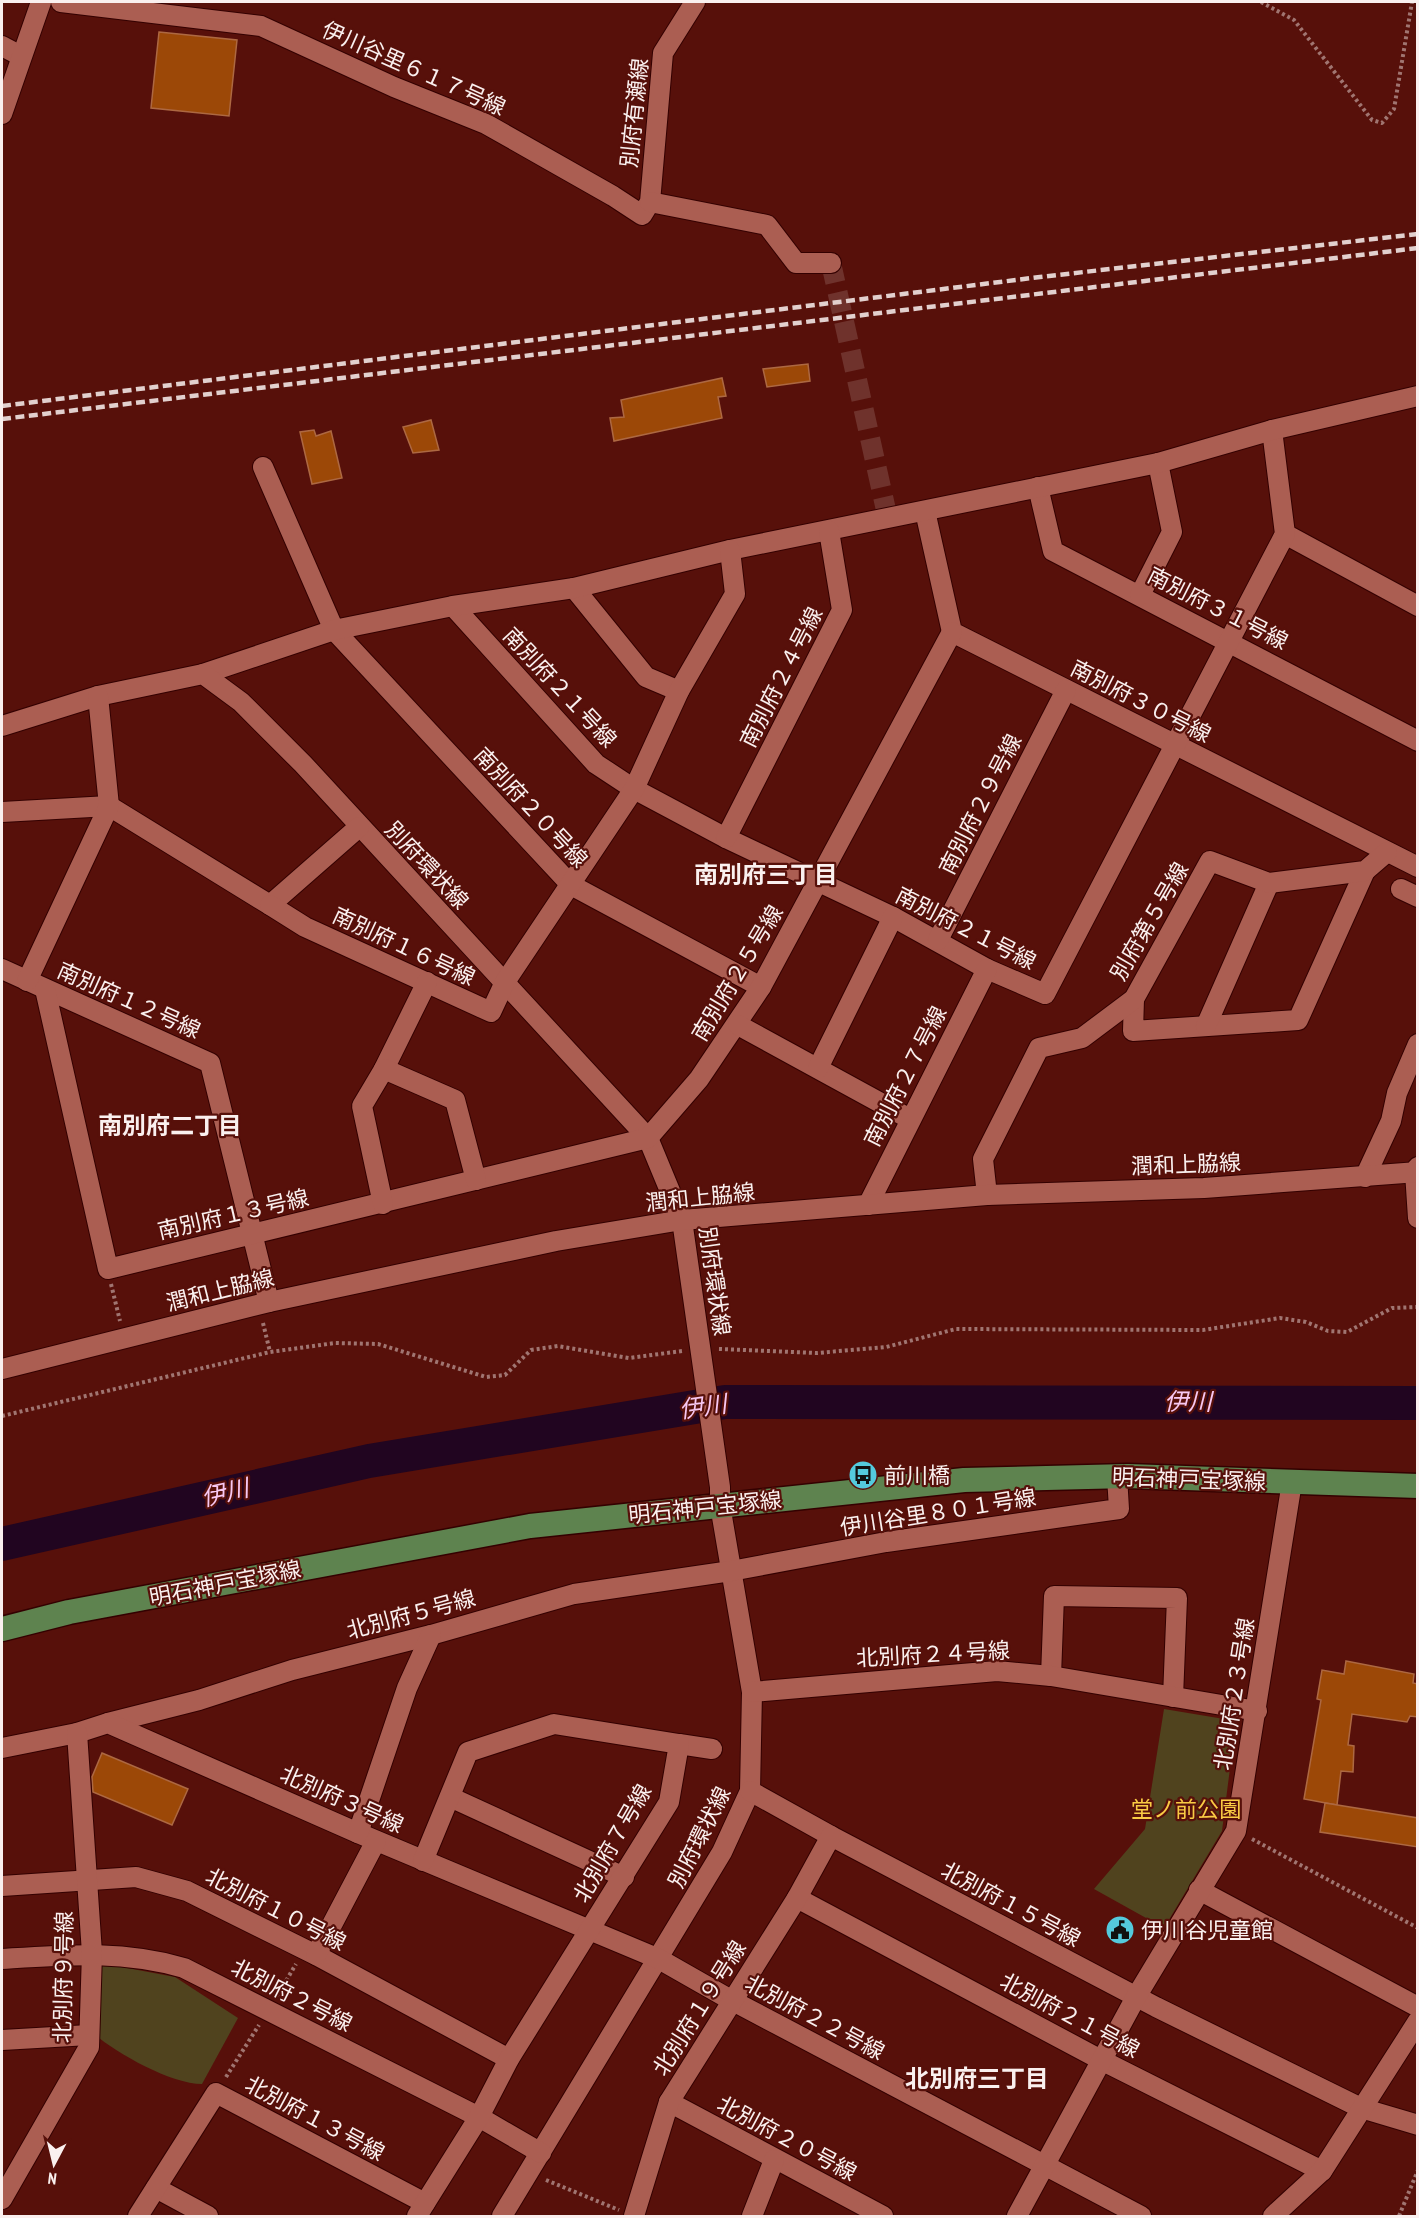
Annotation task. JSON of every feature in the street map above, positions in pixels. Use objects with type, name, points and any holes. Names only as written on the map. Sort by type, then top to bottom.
[{"type":"main road","name":"明石神戸宝塚線","points":[[2,1629],[69,1612],[530,1526],[720,1496],[964,1480],[1117,1476],[1418,1486]]},
{"type":"street","points":[[2,114],[41,2]]},
{"type":"street","name":"伊川谷里６１７号線","points":[[62,2],[261,26],[394,87],[486,124],[642,215],[650,202]]},
{"type":"street","name":"別府有瀬線","points":[[650,202],[663,53],[695,2]]},
{"type":"street","points":[[2,46],[21,56]]},
{"type":"street","points":[[650,202],[767,225],[796,263],[831,263]]},
{"type":"street","points":[[2,726],[98,696],[203,674],[334,630],[453,606],[574,588],[730,550],[1158,463],[1272,430],[1418,396]]},
{"type":"street","points":[[1272,430],[1285,534],[1418,606]]},
{"type":"street","points":[[1140,595],[1172,532],[1158,463]]},
{"type":"street","name":"南別府２０号線","points":[[262,467],[334,630],[571,885],[761,987]]},
{"type":"street","name":"南別府３１号線","points":[[1038,488],[1053,551],[1230,641],[1418,741]]},
{"type":"street","points":[[925,511],[952,632]]},
{"type":"street","name":"南別府２４号線","points":[[726,838],[842,610],[829,531]]},
{"type":"street","name":"南別府２１号線","points":[[453,606],[596,764],[634,789],[726,838],[893,917],[987,969],[1045,994],[1285,534]]},
{"type":"street","points":[[505,982],[634,789],[679,691],[735,594],[730,550]]},
{"type":"street","points":[[574,588],[646,677],[679,691]]},
{"type":"street","name":"南別府３０号線","points":[[952,632],[1418,867]]},
{"type":"street","name":"南別府２５号線","points":[[648,1138],[699,1079],[738,1025],[761,987],[952,632]]},
{"type":"street","name":"別府環状線","points":[[203,674],[241,702],[303,764],[648,1138],[682,1220],[731,1571],[753,1692],[750,1791],[722,1852],[501,2217]]},
{"type":"street","name":"南別府２９号線","points":[[938,940],[1066,690]]},
{"type":"street","points":[[27,981],[109,806],[98,696]]},
{"type":"street","points":[[2,812],[109,806],[270,905],[359,827]]},
{"type":"street","points":[[1134,999],[1133,1031],[1298,1020],[1365,871],[1387,852]]},
{"type":"street","name":"別府第５号線","points":[[987,1195],[983,1159],[1039,1048],[1082,1038],[1134,999],[1210,861],[1269,883],[1365,871]]},
{"type":"street","points":[[1206,1026],[1269,883]]},
{"type":"street","name":"南別府１６号線","points":[[270,905],[305,927],[491,1012],[505,982]]},
{"type":"street","points":[[818,1068],[893,917]]},
{"type":"street","name":"南別府１２号線","points":[[2,969],[210,1063],[254,1234],[264,1303]]},
{"type":"street","name":"南別府２７号線","points":[[868,1205],[987,969]]},
{"type":"street","points":[[383,1204],[362,1106],[384,1069],[426,982]]},
{"type":"street","points":[[45,989],[108,1269]]},
{"type":"street","points":[[738,1025],[910,1119]]},
{"type":"street","points":[[1365,1177],[1391,1121],[1397,1093],[1418,1044]]},
{"type":"street","points":[[384,1069],[455,1100],[476,1180]]},
{"type":"street","name":"南別府１３号線","points":[[108,1269],[648,1138]]},
{"type":"street","points":[[1417,1170],[1418,1218]]},
{"type":"street","name":"潤和上脇線","points":[[2,1370],[264,1303],[556,1242],[682,1220],[987,1195],[1204,1188],[1365,1177],[1417,1170]]},
{"type":"street","name":"伊川谷里８０１号線","points":[[731,1571],[886,1542],[1119,1509],[1117,1476]]},
{"type":"street","name":"北別府２３号線","points":[[1017,2217],[1136,1997],[1236,1831],[1292,1482]]},
{"type":"street","name":"北別府５号線","points":[[108,1723],[199,1700],[292,1670],[431,1635],[574,1594],[731,1571]]},
{"type":"street","points":[[1051,1676],[1054,1596],[1177,1598],[1173,1697]]},
{"type":"street","points":[[310,1952],[367,1837],[407,1688],[431,1635]]},
{"type":"street","name":"北別府２４号線","points":[[753,1692],[997,1671],[1051,1676],[1257,1711]]},
{"type":"street","points":[[2,1748],[77,1733],[108,1723]]},
{"type":"street","name":"北別府３号線","points":[[108,1723],[423,1861],[659,1959]]},
{"type":"street","points":[[423,1861],[468,1752],[554,1724],[712,1749]]},
{"type":"street","name":"北別府９号線","points":[[2,2199],[89,2047],[92,1953],[77,1733]]},
{"type":"street","name":"北別府７号線","points":[[422,2210],[478,2117],[509,2059],[669,1802],[679,1744]]},
{"type":"street","name":"北別府１５号線","points":[[750,1791],[1136,1997],[1361,2108],[1418,2126]]},
{"type":"street","points":[[450,1797],[624,1877]]},
{"type":"street","name":"北別府１９号線","points":[[628,2214],[669,2102],[797,1898],[831,1836]]},
{"type":"street","name":"北別府１０号線","points":[[2,1886],[136,1877],[187,1891],[310,1952],[509,2059]]},
{"type":"street","points":[[1199,1890],[1418,2007]]},
{"type":"street","name":"北別府２１号線","points":[[797,1898],[1103,2061],[1322,2171]]},
{"type":"street","name":"北別府２号線","points":[[2,1959],[92,1953],[155,1959],[184,1968],[478,2117],[541,2153]]},
{"type":"street","name":"北別府２２号線","points":[[659,1959],[731,2000],[1141,2217]]},
{"type":"street","points":[[1273,2217],[1322,2171],[1418,2021]]},
{"type":"street","points":[[2,2040],[89,2035]]},
{"type":"street","name":"北別府１３号線","points":[[138,2217],[216,2093],[422,2210]]},
{"type":"street","name":"北別府２０号線","points":[[669,2102],[883,2217]]},
{"type":"street","points":[[752,2217],[774,2160]]},
{"type":"street","points":[[156,2188],[208,2217]]},
{"type":"path","points":[[1261,2],[1294,20],[1372,120],[1382,123],[1394,109],[1412,2]]},
{"type":"path","points":[[108,1269],[124,1339]]},
{"type":"path","points":[[264,1303],[270,1353]]},
{"type":"path","points":[[2,1416],[270,1353],[335,1343],[378,1344],[486,1377],[504,1375],[531,1350],[558,1346],[629,1358],[701,1349],[817,1353],[886,1347],[956,1329],[1203,1330],[1280,1318],[1306,1322],[1328,1331],[1347,1332],[1392,1308],[1418,1307]]},
{"type":"path","points":[[1236,1831],[1418,1928]]},
{"type":"path","points":[[216,2093],[269,2010],[310,1952]]},
{"type":"path","points":[[1399,2217],[1418,2170]]},
{"type":"path","points":[[528,2172],[628,2214]]},
{"type":"green space","name":"堂ノ前公園","points":[[1164,1709],[1236,1721],[1222,1831],[1164,1928],[1094,1889],[1145,1829]]},
{"type":"green space","points":[[106,1964],[175,1977],[238,2018],[202,2084],[175,2079],[145,2066],[94,2034],[98,1967]]},
{"type":"building","points":[[159,32],[237,40],[229,116],[151,108]]},
{"type":"building","points":[[808,364],[810,381],[767,387],[763,369]]},
{"type":"building","points":[[722,378],[726,396],[718,397],[722,418],[614,441],[610,418],[624,417],[621,400]]},
{"type":"building","points":[[431,420],[439,450],[413,453],[403,427]]},
{"type":"building","points":[[314,430],[316,436],[331,431],[342,478],[312,484],[300,432]]},
{"type":"building","points":[[1346,1661],[1414,1674],[1413,1683],[1418,1684],[1418,1717],[1410,1716],[1407,1722],[1352,1714],[1348,1745],[1354,1746],[1353,1772],[1341,1771],[1337,1805],[1304,1799],[1321,1700],[1317,1699],[1322,1670],[1344,1674]]},
{"type":"building","points":[[102,1753],[188,1789],[172,1825],[93,1792],[92,1777]]},
{"type":"building","points":[[1325,1803],[1418,1818],[1418,1847],[1320,1832]]},
{"type":"waterway","name":"伊川","points":[[2,1544],[369,1461],[725,1402],[1418,1403]]},
{"type":"tunnel","points":[[831,263],[888,519]]},
{"type":"railway","points":[[2,406],[1040,277],[1418,234]]},
{"type":"railway","points":[[2,419],[1418,248]]},
{"type":"place","name":"前川橋","points":[[863,1475]]},
{"type":"place","name":"伊川谷児童館","points":[[1120,1930]]},
{"type":"district","name":"南別府三丁目","points":[[766,875]]},
{"type":"district","name":"南別府二丁目","points":[[170,1126]]},
{"type":"district","name":"北別府三丁目","points":[[977,2079]]}]
